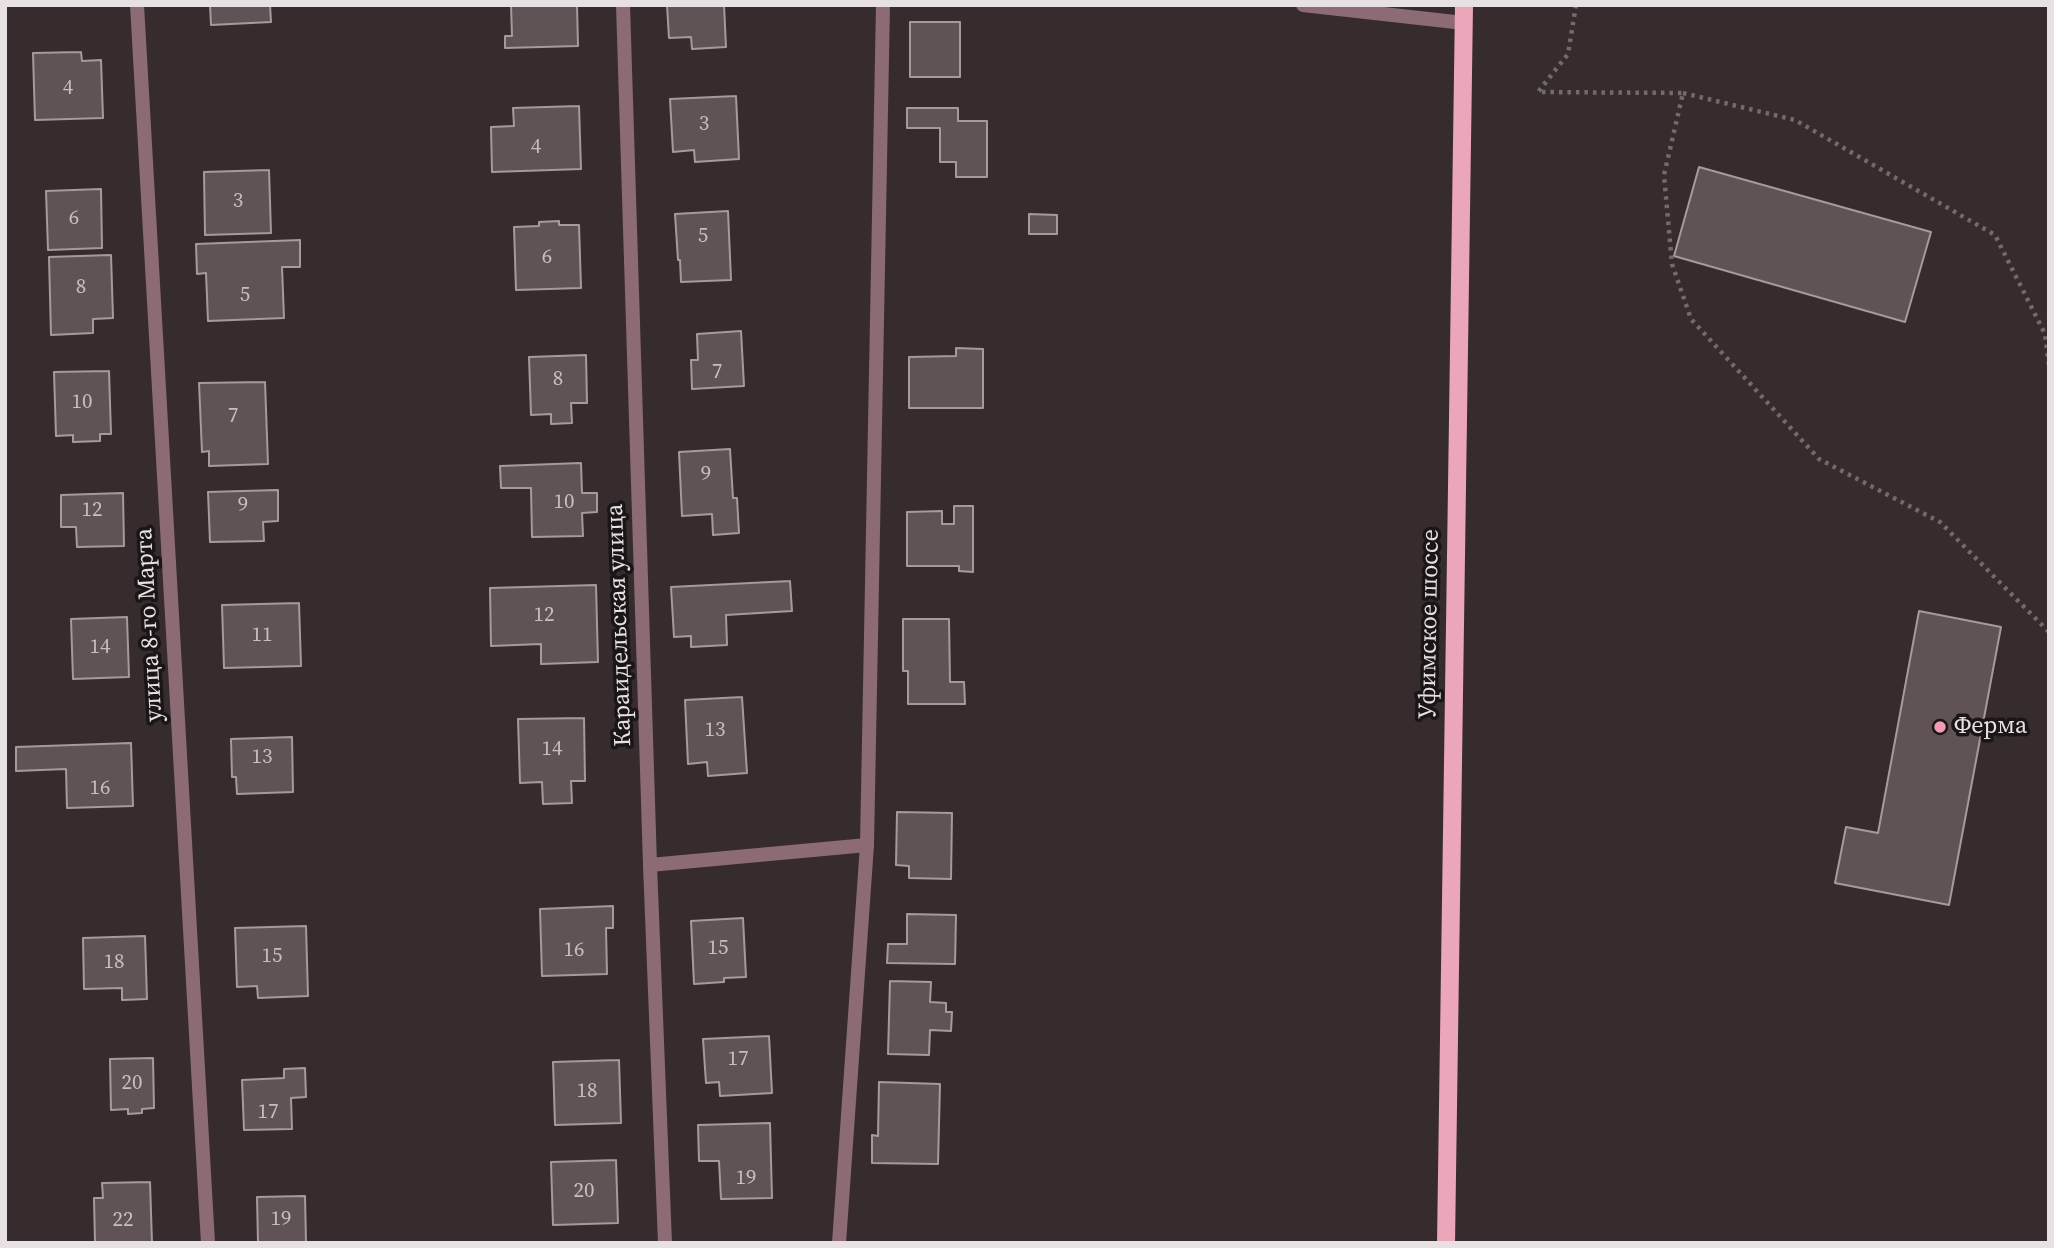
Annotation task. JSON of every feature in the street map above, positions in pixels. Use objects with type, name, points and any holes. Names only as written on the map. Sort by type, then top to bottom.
[{"type":"main road","name":"Уфимское шоссе","points":[[1446,1243],[1464,14]]},
{"type":"street","name":"улица 8-го Марта","points":[[137,5],[208,1243]]},
{"type":"street","name":"Караидельская улица","points":[[623,5],[650,866],[665,1243]]},
{"type":"street","points":[[839,1243],[867,845],[883,5]]},
{"type":"street","points":[[1303,5],[1464,14]]},
{"type":"street","points":[[650,866],[867,845]]},
{"type":"path","points":[[1576,5],[1568,54],[1538,92],[1683,93],[1795,120],[1995,235],[2045,334],[2049,366]]},
{"type":"path","points":[[1683,93],[1664,175],[1672,264],[1691,319],[1819,458],[1940,522],[2049,632]]},
{"type":"building","points":[[210,5],[270,5],[271,22],[211,25]]},
{"type":"building","points":[[511,5],[577,5],[578,46],[505,48],[505,36],[512,36]]},
{"type":"building","points":[[667,5],[724,5],[726,47],[692,49],[691,37],[669,38]]},
{"type":"building","points":[[910,22],[960,22],[960,77],[910,77]]},
{"type":"building","points":[[81,52],[82,61],[101,60],[103,118],[35,120],[33,53]]},
{"type":"building","points":[[736,96],[739,159],[695,162],[694,150],[673,152],[670,99]]},
{"type":"building","points":[[579,106],[581,169],[492,172],[491,127],[514,126],[513,108]]},
{"type":"building","points":[[907,108],[958,108],[958,121],[987,121],[987,177],[956,177],[956,162],[940,162],[940,128],[907,128]]},
{"type":"building","points":[[1699,167],[1931,232],[1905,322],[1674,256]]},
{"type":"building","points":[[269,170],[271,233],[205,235],[204,172]]},
{"type":"building","points":[[101,189],[102,248],[48,250],[46,191]]},
{"type":"building","points":[[728,211],[731,280],[681,282],[675,214]]},
{"type":"building","points":[[1029,214],[1057,215],[1057,234],[1029,234]]},
{"type":"building","points":[[559,221],[559,225],[579,225],[581,288],[516,290],[514,227],[539,226],[539,222]]},
{"type":"building","points":[[300,240],[300,267],[282,267],[284,318],[208,321],[206,273],[197,274],[196,244]]},
{"type":"building","points":[[111,255],[113,318],[93,319],[93,333],[51,335],[49,257]]},
{"type":"building","points":[[741,331],[744,386],[692,389],[691,360],[698,360],[697,334]]},
{"type":"building","points":[[956,348],[983,349],[983,408],[909,408],[909,357],[956,356]]},
{"type":"building","points":[[586,355],[587,403],[571,403],[572,423],[551,424],[551,414],[531,415],[529,357]]},
{"type":"building","points":[[109,371],[111,434],[100,434],[100,441],[73,442],[73,435],[56,436],[54,372]]},
{"type":"building","points":[[265,382],[268,464],[209,466],[209,451],[202,452],[199,383]]},
{"type":"building","points":[[730,449],[733,498],[737,498],[739,533],[713,535],[712,514],[682,516],[679,452]]},
{"type":"building","points":[[581,463],[582,493],[597,493],[597,512],[582,513],[583,536],[532,537],[531,488],[501,488],[500,466]]},
{"type":"building","points":[[278,490],[278,521],[263,522],[264,541],[210,542],[208,492]]},
{"type":"building","points":[[123,493],[124,546],[77,547],[76,527],[61,527],[61,495]]},
{"type":"building","points":[[954,506],[973,506],[973,572],[959,571],[959,566],[907,566],[907,512],[942,511],[942,524],[954,524]]},
{"type":"building","points":[[790,581],[792,611],[726,615],[727,645],[691,647],[691,636],[674,637],[671,587]]},
{"type":"building","points":[[596,585],[598,662],[541,664],[541,644],[491,646],[490,588]]},
{"type":"building","points":[[299,603],[301,666],[224,668],[222,605]]},
{"type":"building","name":"Ферма","points":[[1919,611],[2001,627],[1949,905],[1835,883],[1846,827],[1878,833]]},
{"type":"building","points":[[127,617],[129,677],[73,679],[71,619]]},
{"type":"building","points":[[903,619],[949,619],[950,682],[964,682],[965,704],[908,704],[908,671],[903,671]]},
{"type":"building","points":[[742,697],[747,773],[708,776],[707,762],[688,764],[685,700]]},
{"type":"building","points":[[584,718],[585,781],[571,781],[572,803],[543,804],[542,782],[520,783],[518,719]]},
{"type":"building","points":[[292,737],[293,792],[237,794],[236,777],[232,777],[231,739]]},
{"type":"building","points":[[131,743],[133,806],[67,808],[66,769],[16,771],[16,747]]},
{"type":"building","points":[[897,812],[952,813],[951,879],[909,878],[909,866],[896,865]]},
{"type":"building","points":[[613,906],[613,928],[606,928],[607,974],[542,976],[540,909]]},
{"type":"building","points":[[907,914],[956,915],[955,964],[887,963],[888,944],[907,944]]},
{"type":"building","points":[[743,918],[746,977],[694,984],[691,921]]},
{"type":"building","points":[[306,926],[308,996],[258,998],[257,986],[237,987],[235,928]]},
{"type":"building","points":[[145,936],[147,999],[122,1000],[122,988],[84,989],[83,938]]},
{"type":"building","points":[[890,981],[931,982],[930,1002],[946,1003],[946,1012],[952,1012],[951,1031],[930,1030],[929,1055],[888,1054]]},
{"type":"building","points":[[769,1036],[772,1093],[720,1096],[719,1082],[706,1083],[703,1039]]},
{"type":"building","points":[[153,1058],[154,1108],[142,1109],[142,1113],[128,1114],[128,1109],[111,1110],[110,1059]]},
{"type":"building","points":[[619,1060],[621,1123],[555,1125],[553,1062]]},
{"type":"building","points":[[305,1068],[306,1097],[291,1098],[292,1129],[244,1130],[242,1080],[284,1078],[284,1069]]},
{"type":"building","points":[[879,1082],[940,1084],[938,1164],[872,1163],[872,1135],[878,1136]]},
{"type":"building","points":[[770,1123],[772,1198],[721,1199],[719,1161],[699,1161],[698,1125]]},
{"type":"building","points":[[616,1160],[618,1223],[553,1225],[551,1162]]},
{"type":"building","points":[[150,1182],[152,1243],[95,1243],[94,1198],[103,1198],[102,1183]]},
{"type":"building","points":[[305,1196],[306,1243],[258,1243],[257,1197]]},
{"type":"place","name":"Ферма","points":[[1940,727]]}]
